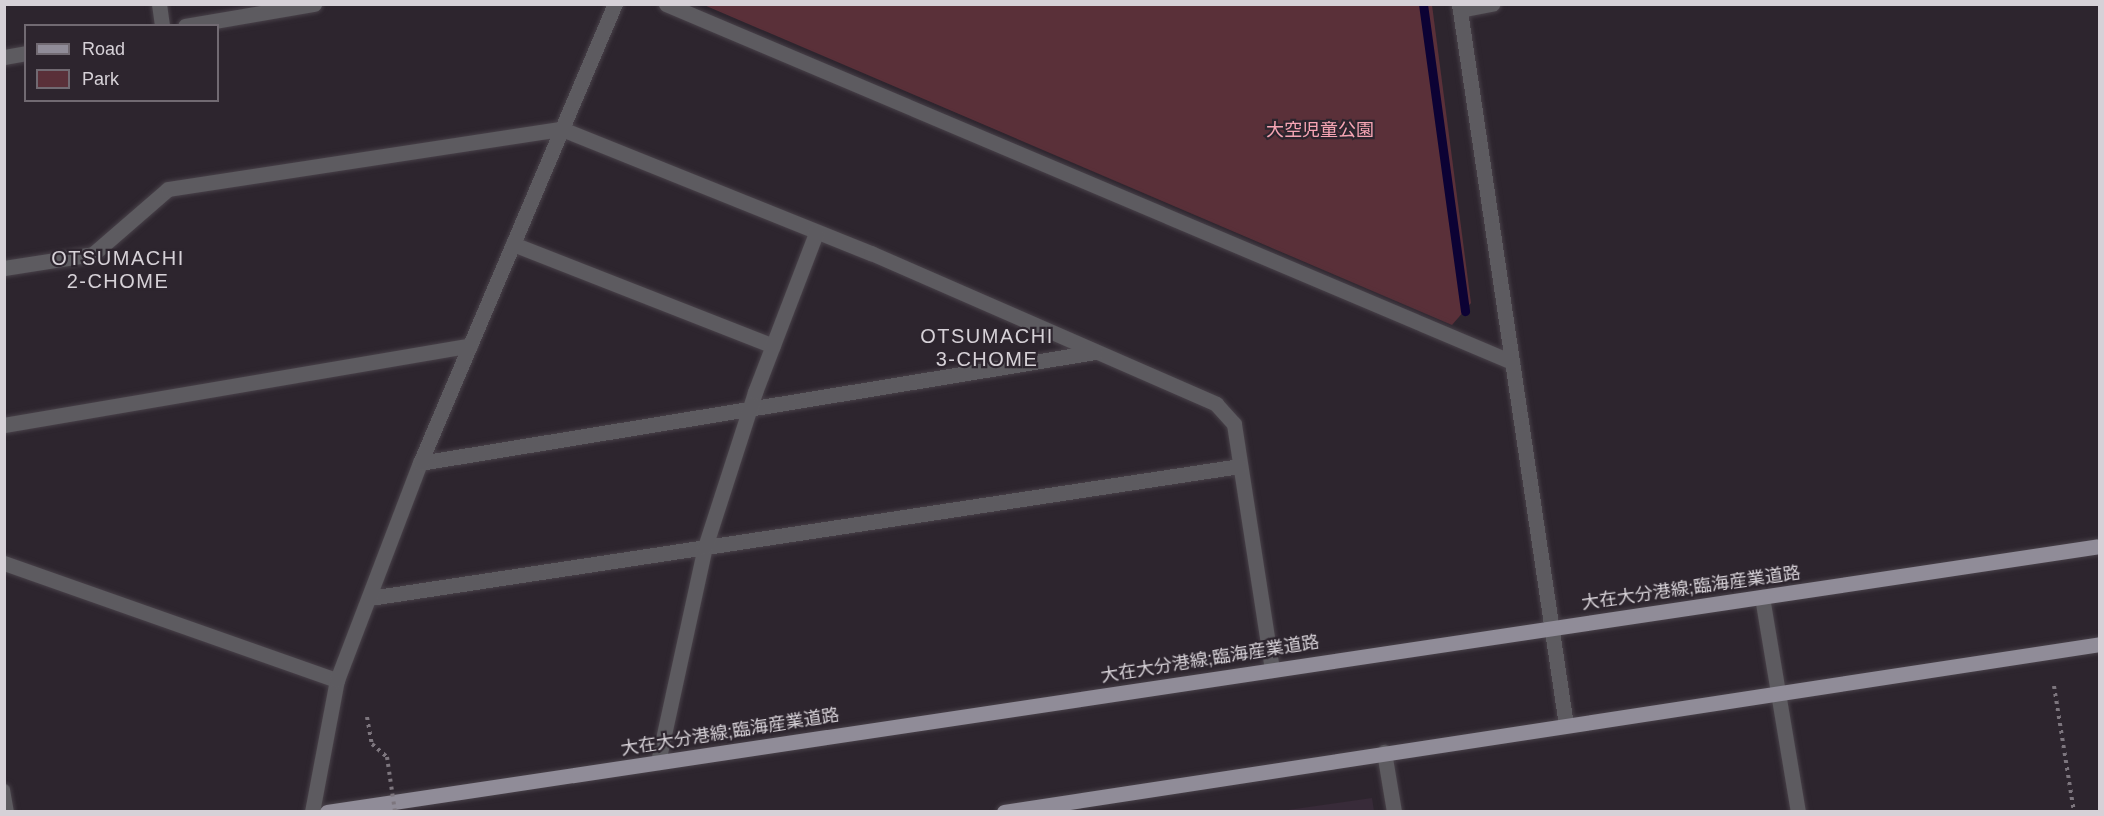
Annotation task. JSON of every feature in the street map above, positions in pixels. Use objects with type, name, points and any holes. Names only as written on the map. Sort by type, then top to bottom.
[{"type":"main road","name":"大在大分港線;臨海産業道路","points":[[327,812],[2100,546]]},
{"type":"main road","points":[[1004,812],[2100,644]]},
{"type":"street","points":[[159,4],[162,24]]},
{"type":"street","points":[[197,24],[314,4]]},
{"type":"street","points":[[312,812],[337,680],[420,463],[615,4]]},
{"type":"street","points":[[666,4],[1512,362]]},
{"type":"street","points":[[1492,4],[1459,7],[1566,725]]},
{"type":"street","points":[[4,57],[24,53]]},
{"type":"street","points":[[4,268],[93,254],[168,189],[562,129],[816,234],[870,253],[1216,404],[1234,424],[1272,670]]},
{"type":"street","points":[[658,762],[705,547],[750,407],[816,234]]},
{"type":"street","points":[[513,244],[773,346]]},
{"type":"street","points":[[4,425],[470,345]]},
{"type":"street","points":[[420,463],[1096,351]]},
{"type":"street","points":[[370,598],[1240,466]]},
{"type":"street","points":[[4,563],[337,680]]},
{"type":"street","points":[[1762,597],[1798,812]]},
{"type":"street","points":[[1384,752],[1394,812]]},
{"type":"lane","points":[[4,790],[8,812]]},
{"type":"path","points":[[2054,686],[2074,812]]},
{"type":"path","points":[[367,717],[372,744],[387,757],[395,812]]},
{"type":"path","points":[[133,812],[138,812]]},
{"type":"shaded area","points":[[1372,798],[1374,811],[1281,811]]},
{"type":"green space","name":"大空児童公園","points":[[704,5],[1432,5],[1471,303],[1452,325]]},
{"type":"waterway","points":[[1423,4],[1465,311]]},
{"type":"district","name":"OTSUMACHI 2-CHOME","points":[[118,270]]},
{"type":"district","name":"OTSUMACHI 3-CHOME","points":[[987,348]]}]
